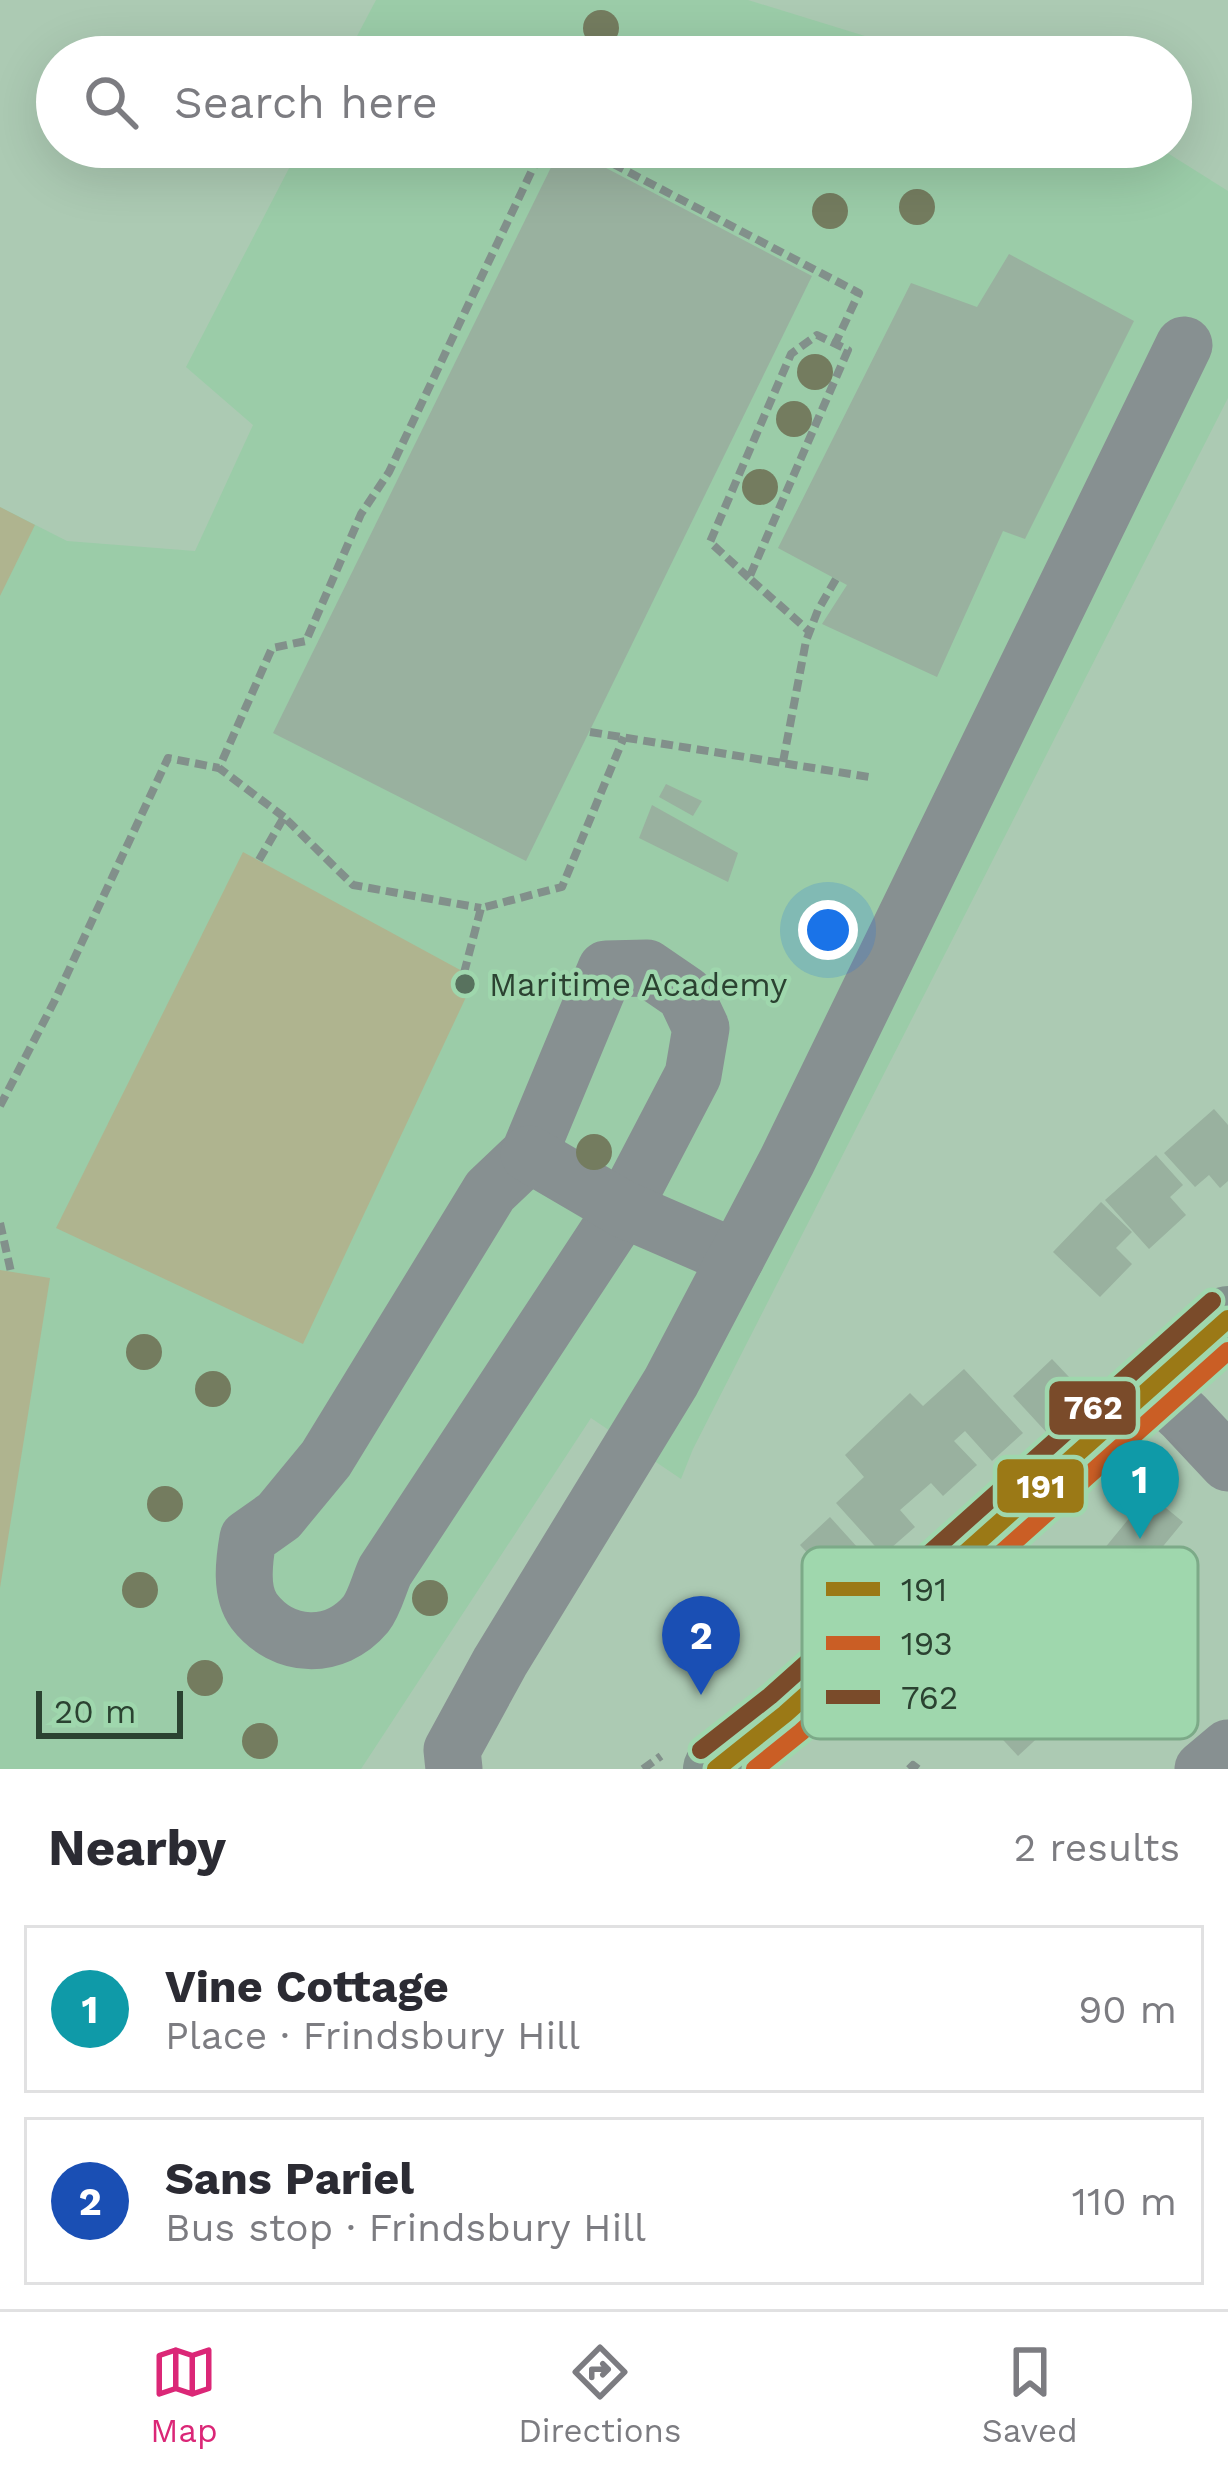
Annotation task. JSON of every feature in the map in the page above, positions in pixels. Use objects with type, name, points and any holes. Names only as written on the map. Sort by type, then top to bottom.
[{"type":"main road","points":[[971,1547],[1228,1319]]},
{"type":"main road","points":[[716,1769],[802,1699]]},
{"type":"street","points":[[454,1769],[452,1750],[500,1662],[671,1382],[788,1161],[1184,345]]},
{"type":"street","points":[[647,968],[686,994],[701,1028],[693,1075],[622,1209],[385,1571],[369,1611],[347,1632],[319,1641],[285,1639],[251,1609],[243,1570],[248,1538],[279,1516],[326,1459],[490,1191],[529,1154],[605,969],[647,968]]},
{"type":"street","points":[[529,1154],[622,1209],[736,1258]]},
{"type":"street","points":[[1151,1386],[1228,1463]]},
{"type":"street","points":[[415,1769],[500,1662]]},
{"type":"street","points":[[1203,1769],[1228,1748]]},
{"type":"path","points":[[219,768],[272,648],[306,641],[362,514],[389,472],[533,168]]},
{"type":"path","points":[[621,168],[860,293],[835,344]]},
{"type":"path","points":[[748,578],[848,350],[817,335],[791,354],[710,542],[748,578],[810,632]]},
{"type":"path","points":[[783,762],[806,641],[836,579]]},
{"type":"path","points":[[590,732],[869,777]]},
{"type":"path","points":[[0,1106],[169,758],[219,768],[284,817],[353,885],[481,908],[562,887],[624,737]]},
{"type":"path","points":[[259,860],[284,817]]},
{"type":"path","points":[[464,973],[481,908]]},
{"type":"path","points":[[0,1222],[11,1272]]},
{"type":"path","points":[[909,1769],[914,1765],[918,1769]]},
{"type":"shaded area","points":[[376,0],[748,0],[865,36],[357,36]]},
{"type":"shaded area","name":"Maritime Academy","points":[[289,168],[1191,168],[1228,191],[1228,398],[681,1479],[591,1418],[361,1769],[0,1769],[0,507],[67,541],[195,551],[253,425],[186,367]]},
{"type":"shaded area","points":[[0,507],[35,525],[0,596]]},
{"type":"shaded area","points":[[243,852],[475,978],[303,1344],[56,1228]]},
{"type":"shaded area","points":[[0,1270],[50,1278],[0,1588]]},
{"type":"building","points":[[551,168],[606,168],[812,276],[526,861],[273,733]]},
{"type":"building","points":[[1009,254],[1134,321],[1025,539],[1003,531],[937,677],[822,624],[847,585],[778,548],[911,283],[977,307]]},
{"type":"building","points":[[666,784],[702,801],[693,816],[659,797]]},
{"type":"building","points":[[652,805],[738,853],[728,882],[639,838]]},
{"type":"building","points":[[1214,1109],[1228,1125],[1228,1181],[1220,1188],[1209,1175],[1195,1187],[1164,1153]]},
{"type":"building","points":[[1156,1155],[1183,1185],[1170,1197],[1186,1215],[1149,1249],[1105,1200]]},
{"type":"building","points":[[1101,1202],[1132,1232],[1116,1248],[1132,1264],[1100,1297],[1053,1252]]},
{"type":"building","points":[[1052,1359],[1087,1396],[1048,1434],[1013,1396]]},
{"type":"building","points":[[964,1369],[1023,1433],[992,1461],[965,1431],[954,1441],[977,1465],[943,1496],[931,1483],[900,1510],[915,1527],[892,1547],[876,1547],[836,1503],[864,1477],[845,1455],[910,1393],[923,1406]]},
{"type":"building","points":[[1149,1494],[1183,1522],[1162,1547],[1106,1547]]},
{"type":"building","points":[[830,1517],[857,1547],[802,1547]]},
{"type":"building","points":[[1002,1739],[1036,1739],[1018,1756]]},
{"type":"transit line","name":"762","points":[[937,1547],[1212,1301]]},
{"type":"transit line","name":"191","points":[[972,1547],[1228,1319]]},
{"type":"transit line","name":"193","points":[[1008,1547],[1228,1351]]},
{"type":"transit line","name":"762","points":[[701,1750],[802,1667]]},
{"type":"transit line","name":"191","points":[[716,1769],[802,1699]]},
{"type":"transit line","name":"193","points":[[755,1769],[802,1731]]},
{"type":"place","name":"Maritime Academy","points":[[465,984]]},
{"type":"place","name":"Vine Cottage","points":[[1140,1539]]},
{"type":"place","name":"Sans Pariel","points":[[701,1695]]}]
